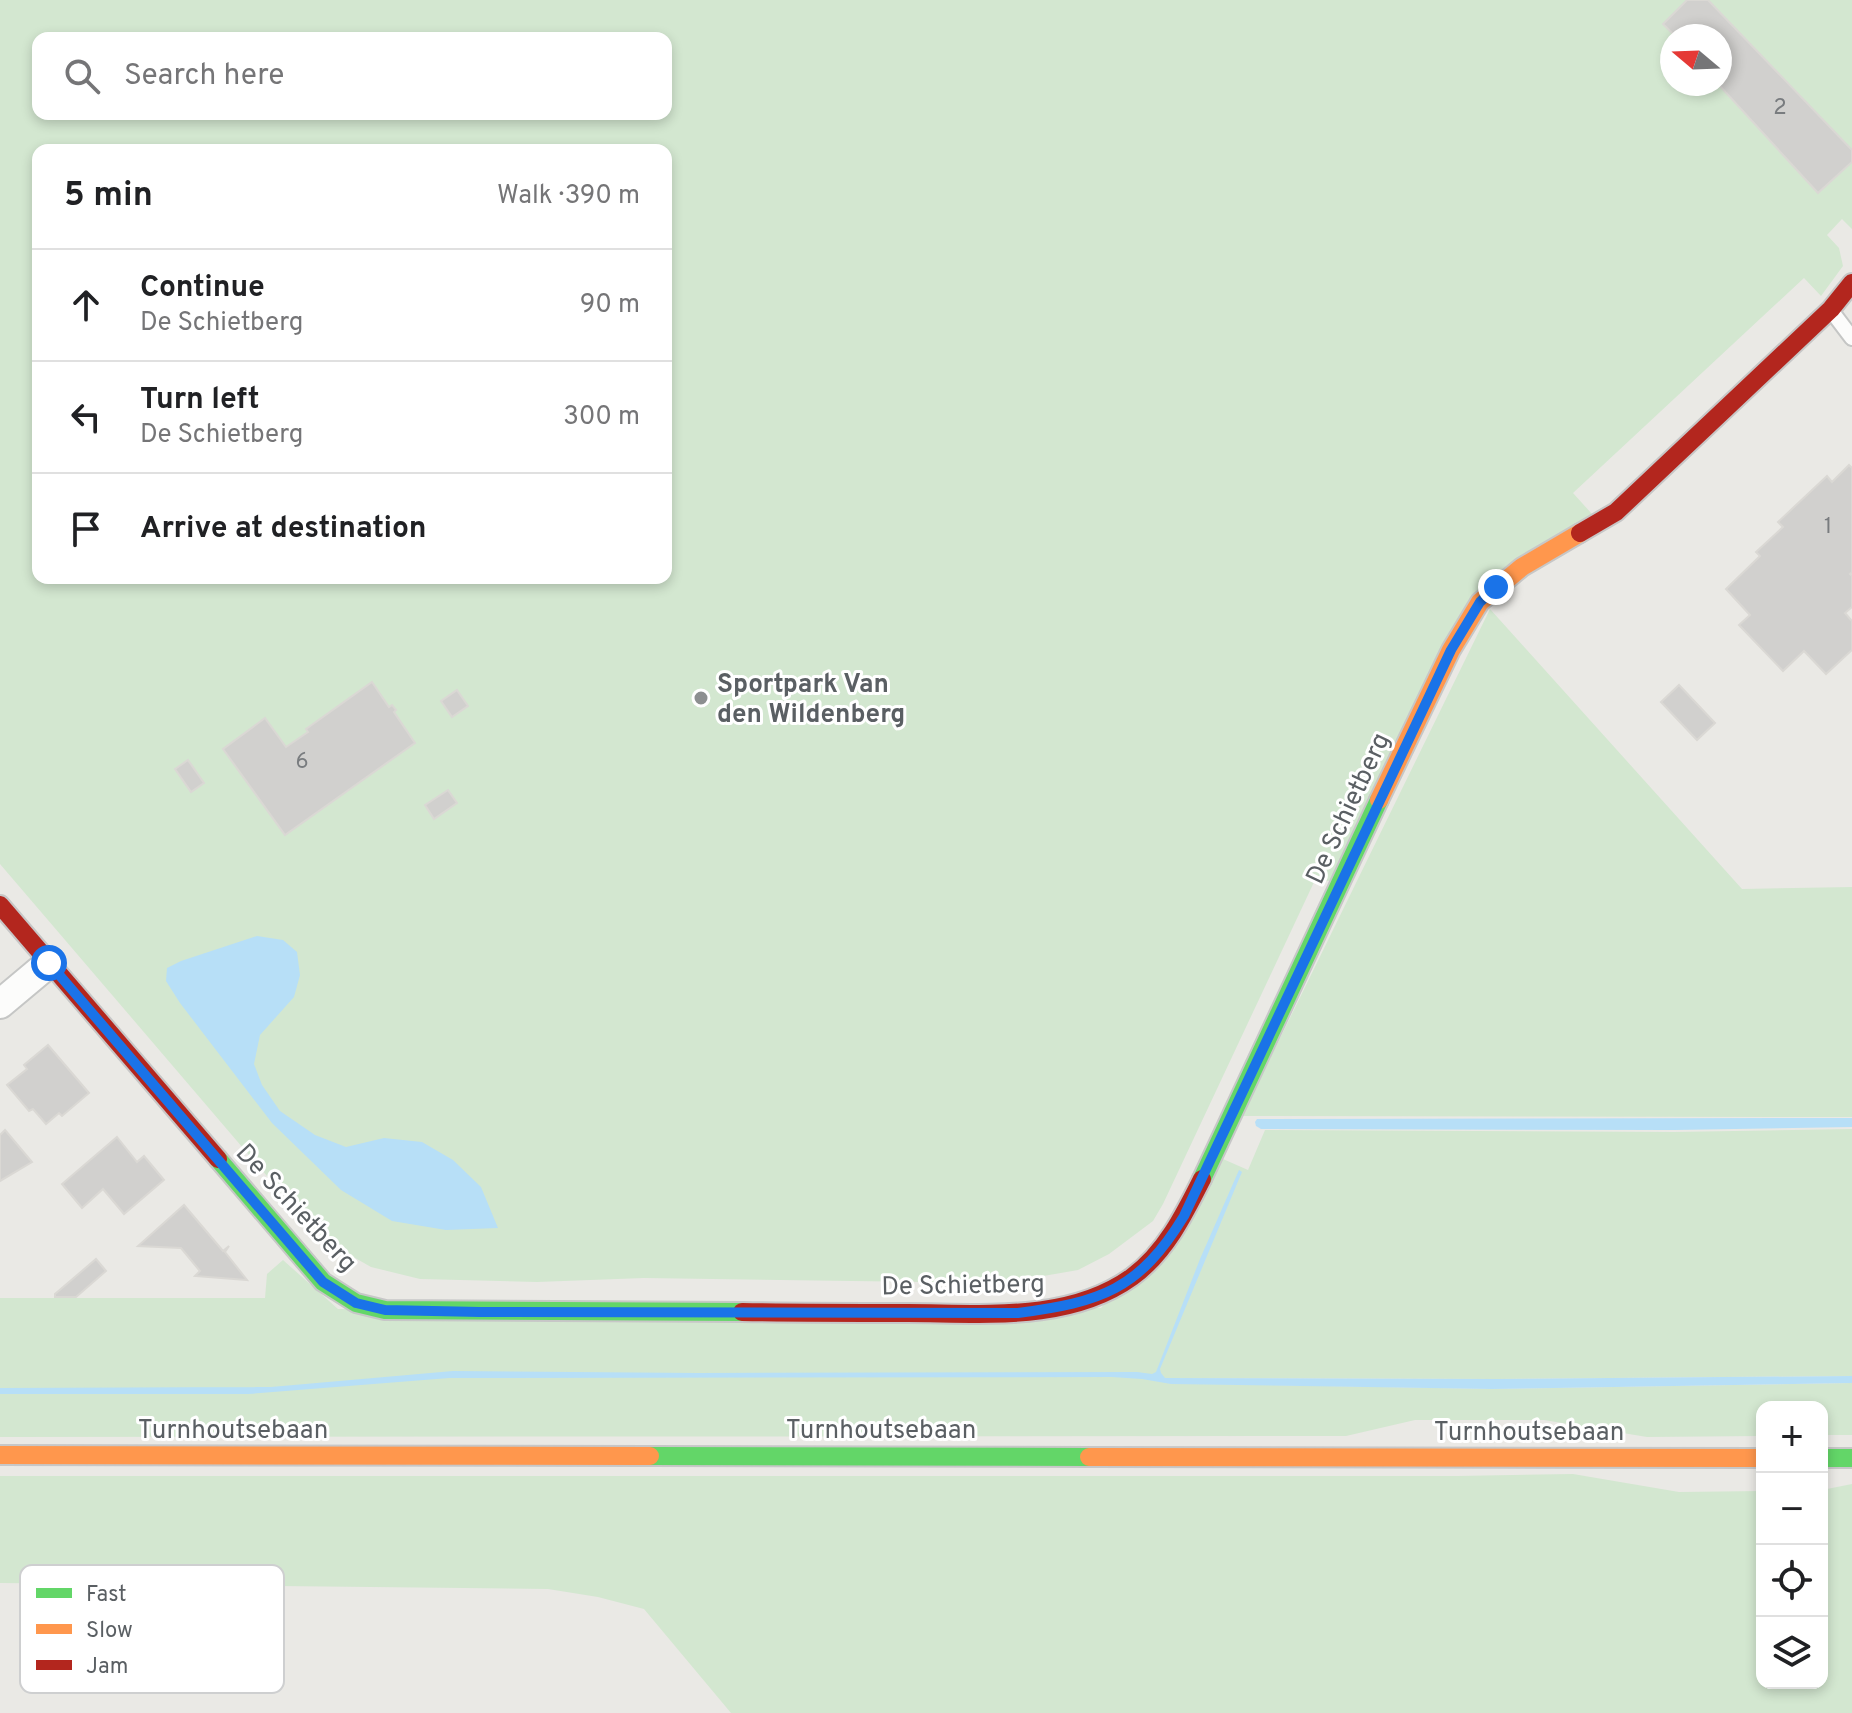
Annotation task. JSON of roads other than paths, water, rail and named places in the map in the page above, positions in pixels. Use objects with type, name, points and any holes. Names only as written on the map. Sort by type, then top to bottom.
[{"type":"street","name":"De Schietberg","points":[[0,905],[323,1282],[356,1303],[385,1310],[480,1312],[1018,1313],[1058,1308],[1087,1300],[1114,1290],[1136,1276],[1168,1242],[1184,1216],[1423,707],[1451,650],[1480,602],[1522,567],[1616,512],[1831,309],[1852,283]]},
{"type":"street","points":[[0,1004],[49,963]]},
{"type":"street","name":"Turnhoutsebaan","points":[[0,1455],[1756,1458]]},
{"type":"street","points":[[1828,1458],[1852,1458]]},
{"type":"lane","points":[[1831,309],[1852,338]]},
{"type":"water","points":[[257,936],[283,940],[297,952],[300,975],[294,997],[260,1035],[254,1064],[262,1085],[280,1111],[315,1135],[346,1147],[384,1138],[422,1142],[453,1160],[481,1187],[498,1228],[446,1230],[392,1221],[341,1190],[272,1123],[166,981],[167,968],[181,961]]},
{"type":"water","points":[[1852,1118],[1852,1127],[1674,1130],[1261,1129],[1255,1122],[1257,1119]]},
{"type":"water","points":[[1239,1170],[1242,1172],[1160,1369],[1165,1378],[1852,1376],[1852,1383],[1492,1389],[1171,1384],[1112,1377],[449,1378],[249,1394],[0,1394],[0,1388],[271,1387],[453,1371],[1152,1374],[1156,1372]]},
{"type":"place","name":"Sportpark Van den Wildenberg","points":[[701,698]]}]
